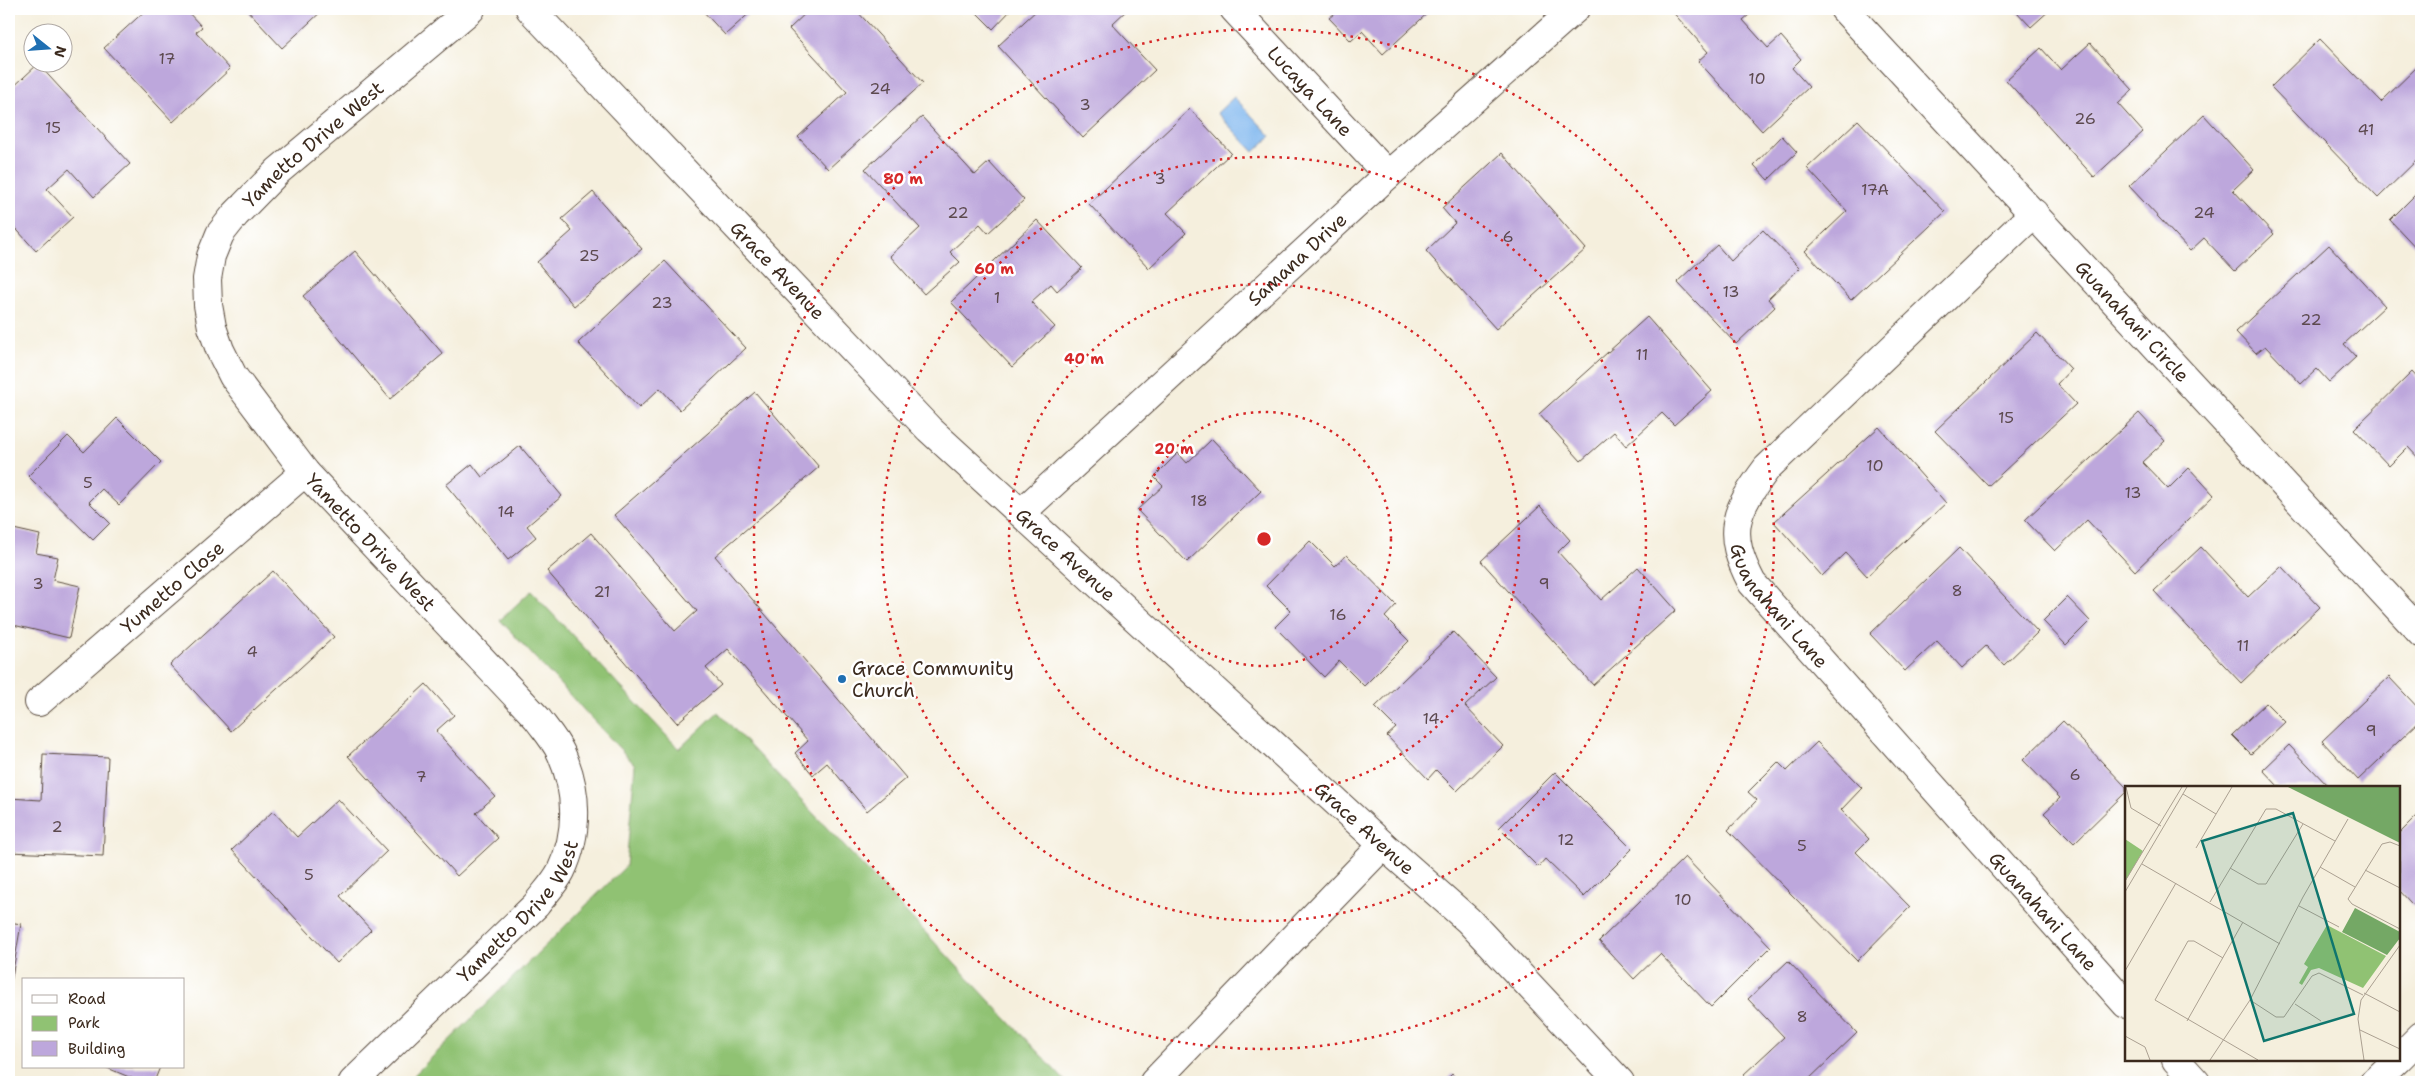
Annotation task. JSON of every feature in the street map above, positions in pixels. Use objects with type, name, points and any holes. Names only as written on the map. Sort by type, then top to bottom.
[{"type":"street","name":"Yametto Drive West","points":[[353,1082],[536,905],[560,872],[572,841],[575,812],[571,779],[560,751],[537,718],[305,472],[253,406],[233,376],[220,350],[212,326],[208,305],[207,279],[211,256],[220,234],[278,171],[471,9]]},
{"type":"street","name":"Grace Avenue","points":[[530,9],[929,429],[1383,845],[1468,920],[1620,1082]]},
{"type":"street","name":"Lucaya Lane","points":[[1234,9],[1388,175]]},
{"type":"street","name":"Samana Drive","points":[[1021,513],[1388,175],[1574,9]]},
{"type":"street","name":"Guanahani Circle","points":[[1844,9],[2421,632]]},
{"type":"street","name":"Guanahani Lane","points":[[2034,213],[1768,468],[1746,496],[1735,527],[1739,557],[1752,583],[2125,1003]]},
{"type":"street","name":"Yumetto Close","points":[[39,702],[305,472]]},
{"type":"street","points":[[1154,1082],[1383,845]]},
{"type":"street","points":[[2400,1057],[2421,1036]]},
{"type":"street","points":[[2177,1061],[2196,1082]]},
{"type":"street","points":[[2374,1082],[2396,1061]]},
{"type":"green space","points":[[531,591],[679,749],[718,712],[1066,1082],[407,1082],[626,866],[635,765],[500,620]]},
{"type":"water","points":[[1234,97],[1271,136],[1254,152],[1217,113]]},
{"type":"building","points":[[147,9],[185,9],[202,27],[196,32],[230,69],[173,122],[104,48]]},
{"type":"building","points":[[246,9],[324,9],[282,48]]},
{"type":"building","points":[[754,9],[725,35],[702,10]]},
{"type":"building","points":[[810,9],[855,9],[923,83],[828,169],[798,137],[847,92],[789,29]]},
{"type":"building","points":[[973,9],[1012,9],[993,29]]},
{"type":"building","points":[[1038,9],[1128,9],[1112,24],[1155,70],[1083,138],[998,46]]},
{"type":"building","points":[[1340,9],[1432,9],[1383,54],[1362,31],[1351,41],[1329,18]]},
{"type":"building","points":[[1670,9],[1756,9],[1743,20],[1768,48],[1781,36],[1801,59],[1792,68],[1809,87],[1762,131],[1698,61],[1708,52]]},
{"type":"building","points":[[2014,9],[2051,9],[2031,27]]},
{"type":"building","points":[[2320,39],[2381,102],[2421,63],[2421,156],[2378,198],[2271,87]]},
{"type":"building","points":[[2090,43],[2133,90],[2118,104],[2143,132],[2094,177],[2006,80],[2041,48],[2061,70]]},
{"type":"building","points":[[29,72],[45,72],[130,164],[94,197],[69,169],[47,189],[73,217],[36,251],[9,221],[9,91]]},
{"type":"building","points":[[1190,109],[1231,153],[1167,213],[1186,233],[1149,268],[1089,204]]},
{"type":"building","points":[[2204,115],[2254,170],[2233,190],[2274,234],[2235,271],[2204,238],[2190,251],[2129,186]]},
{"type":"building","points":[[922,117],[975,175],[989,162],[1024,200],[988,233],[980,224],[950,252],[960,262],[924,294],[890,256],[920,228],[865,169]]},
{"type":"building","points":[[1858,120],[1945,212],[1851,300],[1805,251],[1847,211],[1807,168]]},
{"type":"building","points":[[1782,136],[1797,152],[1768,180],[1754,165]]},
{"type":"building","points":[[1502,153],[1586,249],[1496,329],[1426,251],[1455,223],[1442,208]]},
{"type":"building","points":[[2421,189],[2421,253],[2390,220]]},
{"type":"building","points":[[593,192],[642,249],[574,306],[537,262],[572,231],[562,219]]},
{"type":"building","points":[[1037,220],[1082,268],[1057,291],[1051,284],[1031,302],[1055,327],[1012,367],[951,302]]},
{"type":"building","points":[[1763,230],[1800,268],[1768,299],[1775,307],[1736,344],[1677,282],[1717,245],[1731,261]]},
{"type":"building","points":[[2329,245],[2385,306],[2344,344],[2356,357],[2329,382],[2317,369],[2301,384],[2265,346],[2256,353],[2236,332]]},
{"type":"building","points":[[355,251],[443,354],[390,399],[303,296]]},
{"type":"building","points":[[665,261],[746,348],[680,410],[660,388],[639,408],[578,343]]},
{"type":"building","points":[[1647,317],[1712,391],[1674,425],[1662,413],[1626,446],[1614,432],[1581,461],[1539,414]]},
{"type":"building","points":[[2037,333],[2071,369],[2057,384],[2076,404],[1988,486],[1935,431]]},
{"type":"building","points":[[2412,372],[2421,382],[2421,461],[2408,447],[2389,466],[2354,429]]},
{"type":"building","points":[[755,392],[819,467],[715,556],[906,778],[867,811],[827,763],[813,775],[795,753],[808,741],[728,649],[706,668],[721,685],[677,723],[547,571],[591,533],[675,631],[697,611],[614,515]]},
{"type":"building","points":[[2139,413],[2165,441],[2142,462],[2168,489],[2189,468],[2214,495],[2135,571],[2087,520],[2055,551],[2025,520]]},
{"type":"building","points":[[117,418],[161,462],[119,505],[102,489],[89,502],[110,523],[93,540],[28,476],[68,436],[84,452]]},
{"type":"building","points":[[1879,427],[1946,503],[1867,576],[1846,553],[1822,576],[1774,522]]},
{"type":"building","points":[[1212,439],[1261,491],[1187,562],[1137,510],[1163,486],[1154,477],[1178,453],[1187,463]]},
{"type":"building","points":[[520,446],[562,496],[527,526],[536,537],[508,560],[446,485],[472,464],[482,477]]},
{"type":"building","points":[[1540,506],[1570,540],[1558,552],[1601,600],[1638,567],[1676,610],[1593,685],[1481,561]]},
{"type":"building","points":[[9,528],[40,535],[36,553],[58,557],[53,580],[80,586],[69,638],[9,624]]},
{"type":"building","points":[[1310,541],[1335,566],[1347,555],[1396,605],[1385,617],[1409,641],[1364,686],[1339,661],[1324,677],[1275,627],[1291,611],[1266,586]]},
{"type":"building","points":[[2201,547],[2248,597],[2281,566],[2320,607],[2241,683],[2154,591]]},
{"type":"building","points":[[1959,548],[2038,632],[2004,665],[1986,646],[1962,668],[1937,641],[1905,671],[1870,634]]},
{"type":"building","points":[[273,571],[334,637],[231,731],[170,665]]},
{"type":"building","points":[[2067,597],[2090,621],[2066,645],[2043,621]]},
{"type":"building","points":[[1453,632],[1496,677],[1465,706],[1503,746],[1457,791],[1436,770],[1428,779],[1387,736],[1396,728],[1375,707]]},
{"type":"building","points":[[2389,677],[2421,711],[2421,720],[2358,780],[2322,741]]},
{"type":"building","points":[[426,684],[454,715],[436,731],[495,796],[476,813],[498,838],[457,876],[348,756]]},
{"type":"building","points":[[2266,703],[2285,722],[2251,754],[2232,735]]},
{"type":"building","points":[[2063,721],[2125,786],[2125,793],[2074,843],[2044,813],[2060,798],[2023,760]]},
{"type":"building","points":[[1817,742],[1862,788],[1841,810],[1869,839],[1856,852],[1910,907],[1857,961],[1728,830],[1757,800],[1748,792],[1778,762],[1787,771]]},
{"type":"building","points":[[2289,745],[2328,786],[2278,786],[2263,770]]},
{"type":"building","points":[[43,754],[108,757],[103,856],[9,852],[9,798],[41,800]]},
{"type":"building","points":[[1555,772],[1632,849],[1584,897],[1545,859],[1538,867],[1499,828]]},
{"type":"building","points":[[338,799],[387,851],[340,896],[371,930],[337,963],[232,850],[273,811],[297,837]]},
{"type":"building","points":[[2421,812],[2421,914],[2400,891],[2400,833]]},
{"type":"building","points":[[1685,857],[1771,947],[1711,1007],[1660,954],[1634,979],[1599,941]]},
{"type":"building","points":[[9,922],[21,924],[10,989],[9,988]]},
{"type":"building","points":[[1788,961],[1857,1033],[1806,1082],[1750,1082],[1743,1075],[1784,1037],[1748,999]]},
{"type":"building","points":[[107,1068],[160,1068],[154,1082],[141,1082]]},
{"type":"building","points":[[1452,1074],[1460,1082],[1444,1082]]},
{"type":"place","name":"Grace Community Church","points":[[842,679]]}]
